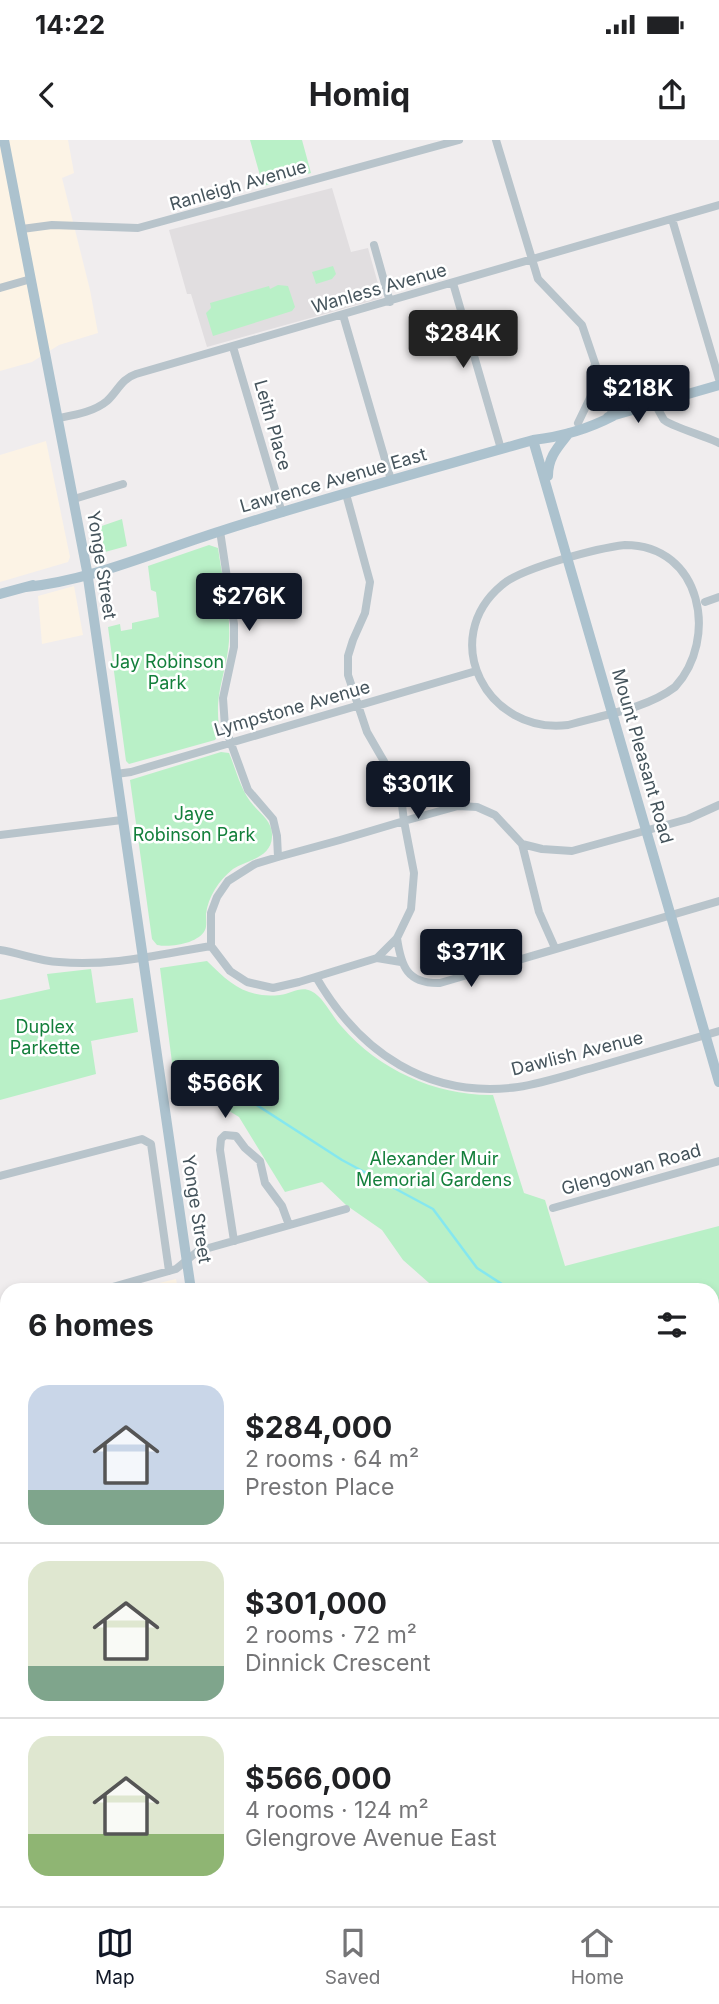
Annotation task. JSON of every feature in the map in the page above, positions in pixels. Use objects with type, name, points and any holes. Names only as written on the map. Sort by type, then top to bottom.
[{"type":"main road","name":"Yonge Street","points":[[5,140],[5,169],[22,229],[87,571],[190,1283]]},
{"type":"main road","name":"Lawrence Avenue East","points":[[533,440],[548,432],[613,416],[719,384]]},
{"type":"main road","name":"Lawrence Avenue East","points":[[0,594],[46,585],[391,480],[533,440],[569,433],[599,424],[613,416]]},
{"type":"main road","points":[[548,490],[548,464],[569,433]]},
{"type":"main road","name":"Mount Pleasant Road","points":[[533,440],[719,1082]]},
{"type":"street","name":"Ranleigh Avenue","points":[[22,229],[52,225],[138,229],[459,140]]},
{"type":"street","points":[[496,140],[530,260],[543,287],[570,311],[582,326],[613,416]]},
{"type":"street","name":"Wanless Avenue","points":[[59,418],[100,405],[130,376],[719,205]]},
{"type":"street","points":[[672,219],[719,379]]},
{"type":"street","points":[[374,245],[390,302]]},
{"type":"street","points":[[0,288],[31,279]]},
{"type":"street","points":[[453,283],[501,449]]},
{"type":"street","points":[[343,315],[391,480]]},
{"type":"street","name":"Leith Place","points":[[233,347],[282,513]]},
{"type":"street","points":[[578,423],[591,396],[594,361]]},
{"type":"street","points":[[655,404],[664,420],[670,424],[719,443]]},
{"type":"street","points":[[74,499],[123,484]]},
{"type":"street","points":[[346,494],[370,582],[365,613],[348,656],[348,675],[370,739],[399,784],[414,873],[411,909],[397,938],[377,958]]},
{"type":"street","points":[[220,531],[234,624],[234,647],[223,705],[226,732],[248,790],[273,819],[278,857]]},
{"type":"street","points":[[616,546],[648,548],[670,557],[678,564],[692,578],[705,601],[707,625],[703,650],[689,674],[667,692],[611,712],[568,725],[531,723],[511,715],[496,703],[484,688],[476,671],[472,651],[474,632],[479,615],[494,593],[515,576],[568,559],[616,546]]},
{"type":"street","points":[[705,601],[719,597]]},
{"type":"street","name":"Lympstone Avenue","points":[[116,774],[476,671]]},
{"type":"street","points":[[522,844],[542,849],[572,851],[695,817],[719,805]]},
{"type":"street","points":[[401,962],[377,958],[273,988],[256,985],[230,971],[211,946],[211,913],[228,880],[244,869],[458,806],[471,806],[499,818],[522,844],[539,912],[555,948]]},
{"type":"street","points":[[0,835],[122,820]]},
{"type":"street","points":[[397,938],[401,962],[418,979],[440,983],[719,901]]},
{"type":"street","points":[[0,950],[59,962],[143,958],[211,946]]},
{"type":"street","name":"Dawlish Avenue","points":[[316,977],[343,1019],[379,1052],[421,1075],[473,1088],[536,1084],[719,1031]]},
{"type":"street","points":[[234,1241],[220,1150],[220,1139],[225,1135],[236,1136],[260,1161],[265,1183],[282,1206],[289,1225]]},
{"type":"street","points":[[0,1176],[142,1139],[151,1144],[169,1271]]},
{"type":"street","name":"Glengowan Road","points":[[553,1208],[719,1161]]},
{"type":"street","points":[[127,1283],[176,1269],[198,1251],[346,1209]]},
{"type":"shaded area","points":[[0,140],[68,140],[74,173],[62,178],[98,333],[59,345],[32,362],[0,371]]},
{"type":"shaded area","points":[[332,188],[351,252],[368,248],[382,298],[207,347],[191,294],[187,294],[169,230]]},
{"type":"shaded area","points":[[46,441],[70,557],[68,562],[0,582],[0,455]]},
{"type":"shaded area","points":[[74,586],[83,635],[42,644],[38,596]]},
{"type":"shaded area","points":[[176,1279],[177,1283],[159,1283]]},
{"type":"green space","points":[[250,140],[302,140],[311,173],[263,186]]},
{"type":"green space","points":[[333,266],[336,274],[332,279],[316,284],[312,272]]},
{"type":"green space","points":[[278,285],[288,286],[295,307],[292,311],[213,336],[206,313],[211,308],[210,303]]},
{"type":"green space","points":[[122,519],[127,546],[105,552],[101,533],[94,534],[93,529]]},
{"type":"green space","name":"Jay Robinson Park","points":[[209,545],[218,548],[229,618],[229,641],[218,707],[220,733],[215,740],[129,764],[126,761],[108,627],[120,624],[121,631],[132,629],[132,623],[159,617],[156,592],[151,590],[148,566]]},
{"type":"green space","name":"Jaye Robinson Park","points":[[221,752],[229,753],[245,794],[269,824],[272,832],[271,844],[263,854],[233,869],[223,878],[209,901],[206,928],[202,934],[184,944],[157,945],[152,939],[130,780]]},
{"type":"green space","name":"Alexander Muir Memorial Gardens","points":[[207,961],[223,976],[248,992],[268,996],[303,989],[311,991],[357,1042],[391,1068],[451,1091],[493,1095],[524,1193],[545,1200],[565,1266],[719,1226],[719,1283],[429,1283],[403,1260],[382,1230],[346,1205],[322,1182],[285,1192],[239,1117],[200,1093],[191,1090],[176,1094],[160,968]]},
{"type":"green space","name":"Duplex Parkette","points":[[91,969],[96,1003],[133,998],[138,1032],[91,1041],[96,1074],[0,1100],[0,1000],[50,989],[47,974]]},
{"type":"waterway","points":[[192,1086],[252,1102],[342,1160],[433,1209],[477,1268],[500,1283]]}]
